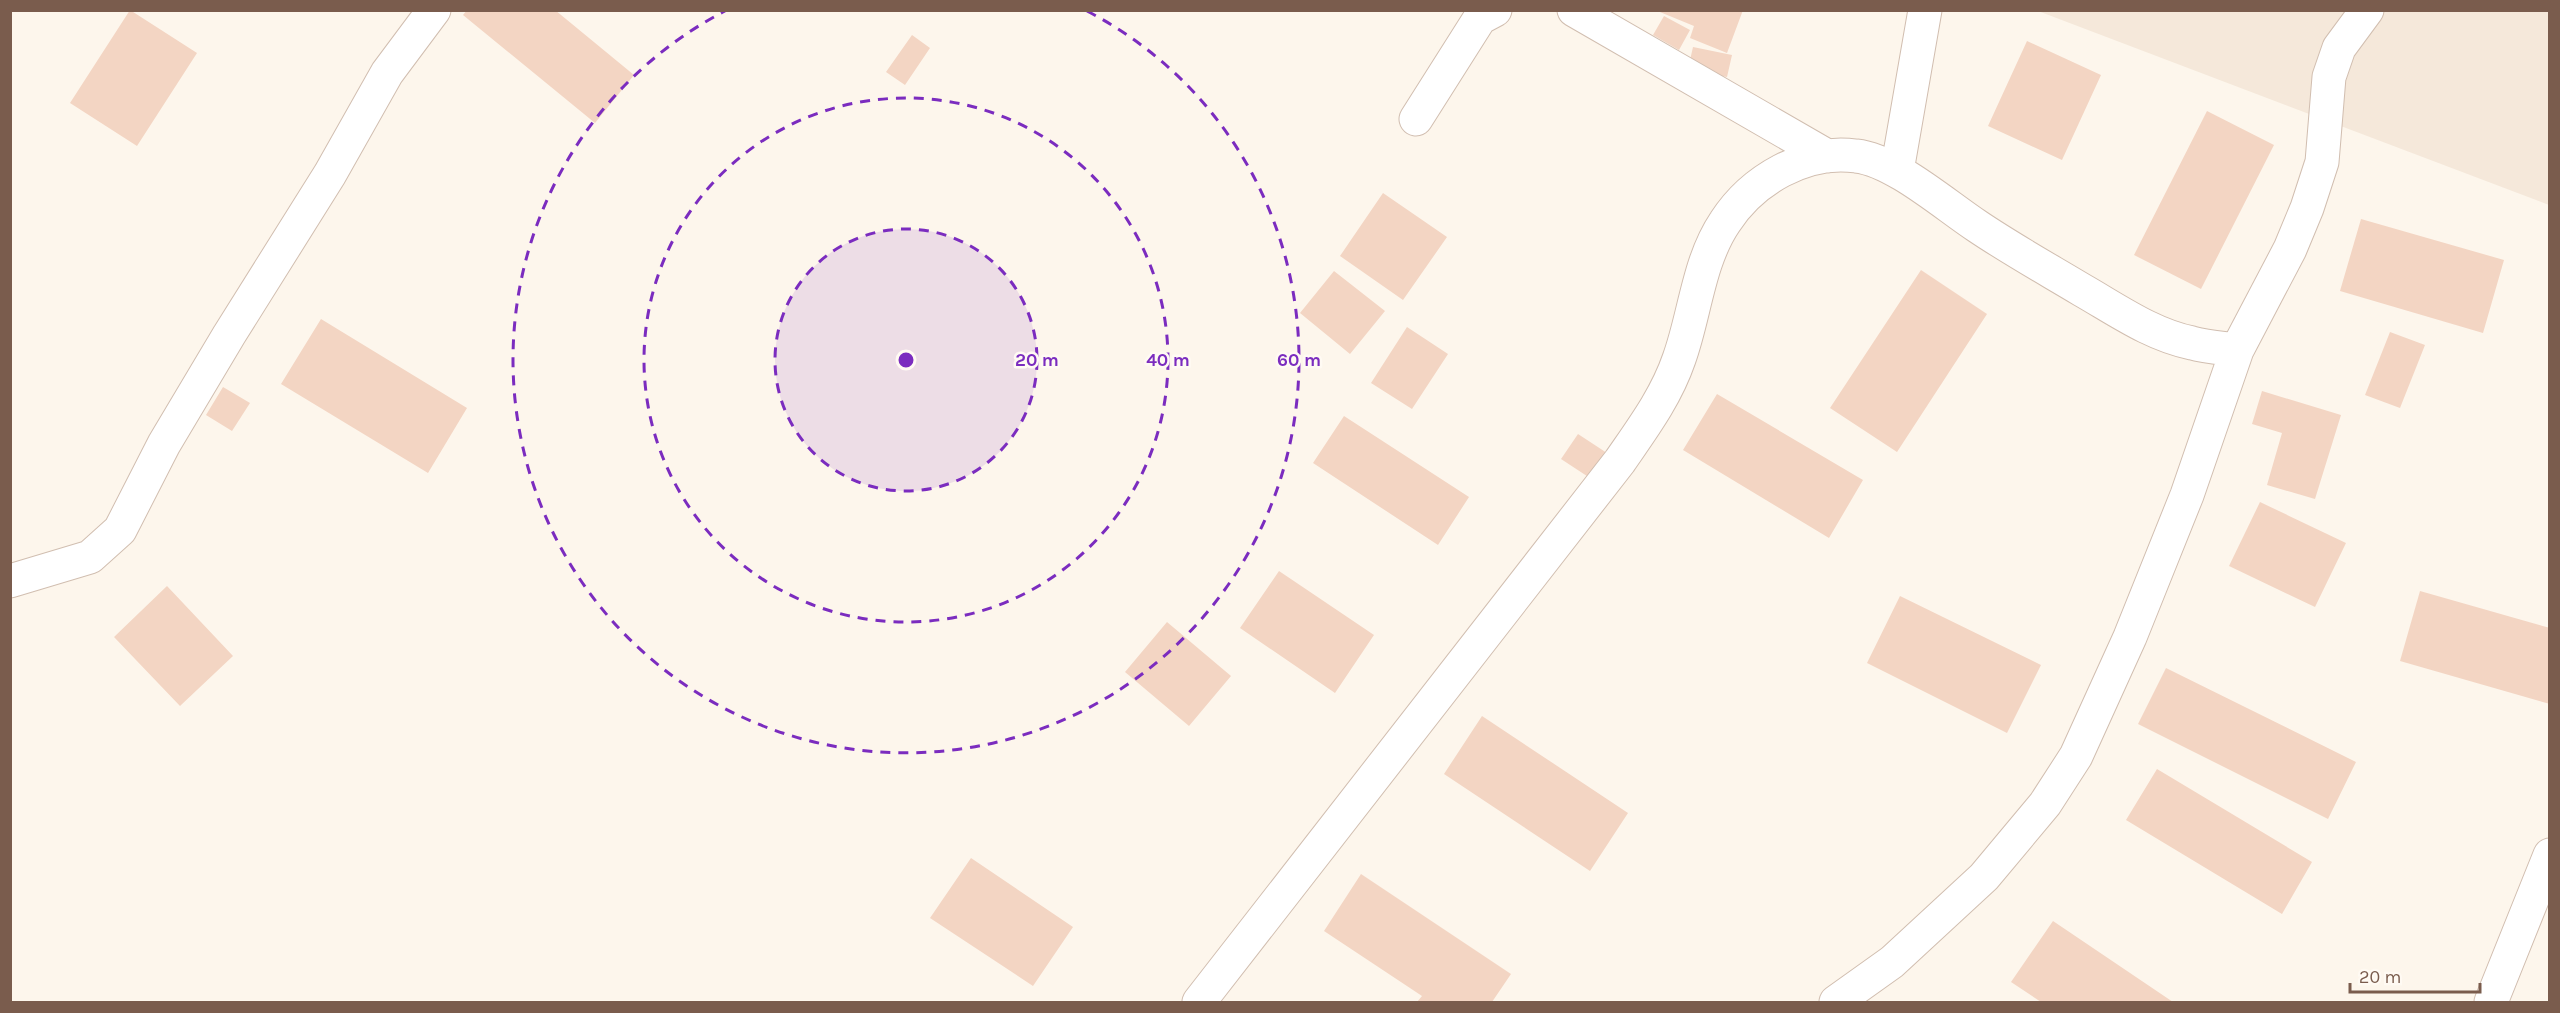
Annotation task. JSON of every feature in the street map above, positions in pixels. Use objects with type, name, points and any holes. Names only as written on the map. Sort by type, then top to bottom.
[{"type":"street","points":[[10,581],[90,557],[120,530],[164,444],[330,174],[387,73],[434,10]]},
{"type":"street","points":[[1416,119],[1480,18],[1495,10]]},
{"type":"street","points":[[1574,10],[1827,156]]},
{"type":"street","points":[[1896,171],[1925,10]]},
{"type":"street","points":[[1836,1002],[1892,962],[1984,877],[2045,804],[2076,756],[2130,637],[2187,495],[2237,350],[2290,249],[2307,208],[2322,162],[2329,77],[2339,48],[2367,10]]},
{"type":"street","points":[[1199,1002],[1620,461],[1654,411],[1679,361],[1712,246],[1725,221],[1746,198],[1780,170],[1827,156],[1857,156],[1896,171],[1980,228],[2145,327],[2191,343],[2237,350]]},
{"type":"street","points":[[2491,1002],[2550,855]]},
{"type":"shaded area","points":[[2038,11],[2549,11],[2549,205]]},
{"type":"building","points":[[130,10],[197,53],[137,146],[70,103]]},
{"type":"building","points":[[467,10],[555,10],[634,75],[595,123],[463,15]]},
{"type":"building","points":[[1655,10],[1743,10],[1727,53],[1690,38],[1694,26]]},
{"type":"building","points":[[1664,16],[1690,30],[1679,50],[1653,35]]},
{"type":"building","points":[[912,35],[930,48],[905,85],[886,72]]},
{"type":"building","points":[[2027,41],[2101,75],[2062,160],[1988,126]]},
{"type":"building","points":[[1693,47],[1732,55],[1727,77],[1688,69]]},
{"type":"building","points":[[2207,111],[2274,145],[2201,289],[2134,255]]},
{"type":"building","points":[[1383,193],[1447,237],[1403,300],[1340,256]]},
{"type":"building","points":[[2361,219],[2504,260],[2483,333],[2340,291]]},
{"type":"building","points":[[1921,270],[1987,314],[1897,452],[1830,408]]},
{"type":"building","points":[[1334,271],[1385,311],[1350,354],[1300,313]]},
{"type":"building","points":[[321,319],[467,408],[428,473],[281,384]]},
{"type":"building","points":[[1407,327],[1448,354],[1412,409],[1371,383]]},
{"type":"building","points":[[2390,332],[2425,345],[2400,408],[2365,395]]},
{"type":"building","points":[[223,387],[250,403],[232,431],[206,415]]},
{"type":"building","points":[[2262,391],[2341,415],[2315,499],[2267,485],[2282,433],[2252,424]]},
{"type":"building","points":[[1717,394],[1863,480],[1829,538],[1683,450]]},
{"type":"building","points":[[1344,416],[1469,497],[1438,545],[1313,463]]},
{"type":"building","points":[[1578,434],[1610,455],[1593,480],[1561,459]]},
{"type":"building","points":[[2260,502],[2346,543],[2315,607],[2229,566]]},
{"type":"building","points":[[1279,571],[1374,635],[1335,693],[1240,628]]},
{"type":"building","points":[[167,586],[233,656],[180,706],[114,637]]},
{"type":"building","points":[[2420,591],[2550,628],[2550,704],[2400,661]]},
{"type":"building","points":[[1900,596],[2041,665],[2007,733],[1867,663]]},
{"type":"building","points":[[1167,622],[1231,676],[1189,726],[1125,672]]},
{"type":"building","points":[[2166,668],[2356,762],[2328,819],[2138,724]]},
{"type":"building","points":[[1482,716],[1628,813],[1590,871],[1444,774]]},
{"type":"building","points":[[2157,769],[2312,862],[2282,914],[2126,820]]},
{"type":"building","points":[[971,858],[1073,927],[1033,986],[930,918]]},
{"type":"building","points":[[1361,874],[1511,974],[1492,1002],[1417,1002],[1422,996],[1324,931]]},
{"type":"building","points":[[2053,921],[2173,1002],[2041,1002],[2011,982]]}]
